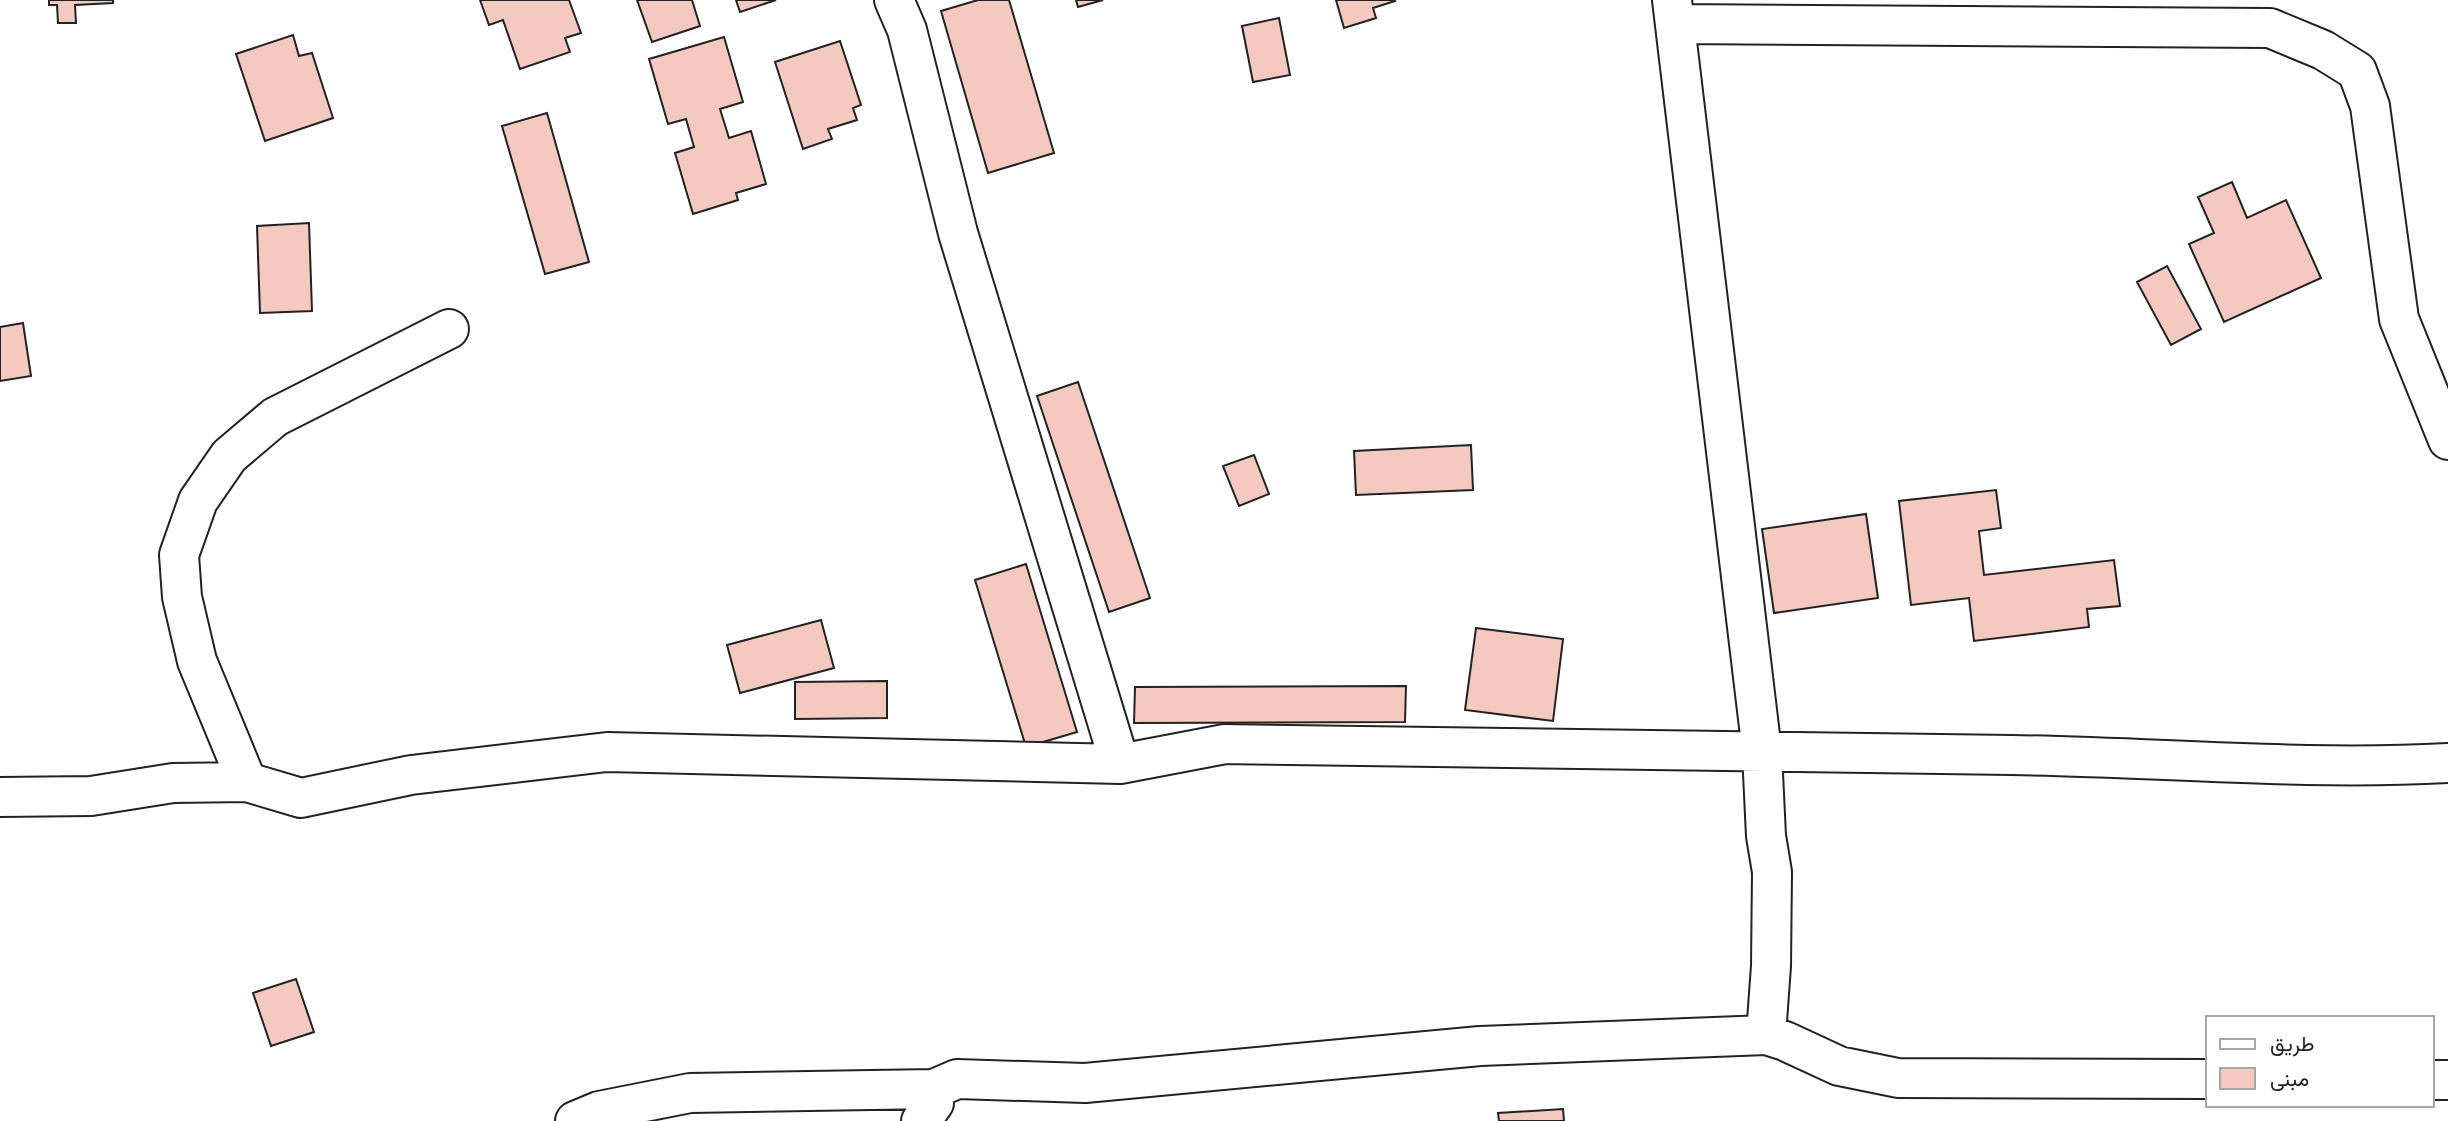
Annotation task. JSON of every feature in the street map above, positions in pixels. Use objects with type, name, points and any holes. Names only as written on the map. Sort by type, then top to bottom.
[{"type":"street","points":[[894,0],[907,30],[958,233],[1120,764]]},
{"type":"street","points":[[1766,1035],[1771,966],[1772,872],[1766,836],[1762,752],[1674,12],[2270,29],[2323,50],[2357,71],[2370,106],[2399,319],[2448,440]]},
{"type":"street","points":[[247,782],[197,662],[182,597],[179,555],[198,501],[229,456],[275,417],[449,329]]},
{"type":"street","points":[[0,797],[91,796],[173,783],[247,782],[301,798],[411,775],[607,752],[1120,764],[1224,744],[2015,755],[2298,764],[2448,763]]},
{"type":"street","points":[[575,1121],[599,1111],[690,1093],[928,1105],[957,1079],[1085,1083],[1480,1046],[1766,1035],[1839,1066],[1898,1078],[2206,1079]]},
{"type":"building","points":[[49,0],[113,0],[113,3],[75,5],[76,23],[58,23],[57,5],[49,5]]},
{"type":"building","points":[[480,0],[569,0],[581,33],[565,38],[570,52],[520,69],[503,20],[489,25]]},
{"type":"building","points":[[637,0],[692,0],[700,26],[652,42]]},
{"type":"building","points":[[736,0],[776,0],[740,12]]},
{"type":"building","points":[[978,0],[1009,0],[1054,153],[988,173],[941,11]]},
{"type":"building","points":[[1076,0],[1103,0],[1078,7]]},
{"type":"building","points":[[1336,0],[1395,1],[1373,8],[1376,18],[1344,28]]},
{"type":"building","points":[[1279,18],[1290,75],[1253,82],[1242,26]]},
{"type":"building","points":[[293,35],[299,56],[312,53],[333,118],[265,141],[236,54]]},
{"type":"building","points":[[724,37],[743,102],[720,109],[729,138],[751,131],[766,184],[736,193],[738,200],[693,214],[675,153],[694,147],[686,119],[668,124],[649,59]]},
{"type":"building","points":[[840,41],[861,105],[853,108],[857,120],[828,129],[832,139],[803,149],[775,62]]},
{"type":"building","points":[[547,113],[589,262],[545,274],[502,126]]},
{"type":"building","points":[[2232,182],[2247,218],[2286,200],[2321,278],[2224,322],[2189,244],[2214,233],[2198,197]]},
{"type":"building","points":[[309,223],[312,311],[260,313],[257,226]]},
{"type":"building","points":[[2167,266],[2201,329],[2171,345],[2137,282]]},
{"type":"building","points":[[23,323],[31,376],[0,381],[0,327]]},
{"type":"building","points":[[1078,382],[1150,598],[1109,612],[1037,396]]},
{"type":"building","points":[[1471,445],[1473,490],[1356,495],[1354,451]]},
{"type":"building","points":[[1254,455],[1269,494],[1239,506],[1223,466]]},
{"type":"building","points":[[1996,490],[2001,528],[1979,531],[1984,575],[2114,560],[2120,606],[2087,609],[2089,627],[1974,641],[1969,598],[1911,605],[1899,501]]},
{"type":"building","points":[[1866,514],[1878,598],[1774,613],[1762,529]]},
{"type":"building","points":[[1026,564],[1077,732],[1026,747],[975,580]]},
{"type":"building","points":[[821,620],[834,668],[740,693],[727,645]]},
{"type":"building","points":[[1476,628],[1563,639],[1553,721],[1465,710]]},
{"type":"building","points":[[887,681],[887,718],[795,719],[795,682]]},
{"type":"building","points":[[1406,686],[1405,722],[1134,723],[1135,687]]},
{"type":"building","points":[[296,979],[314,1032],[271,1046],[253,993]]},
{"type":"building","points":[[1563,1109],[1564,1121],[1499,1121],[1498,1113]]}]
